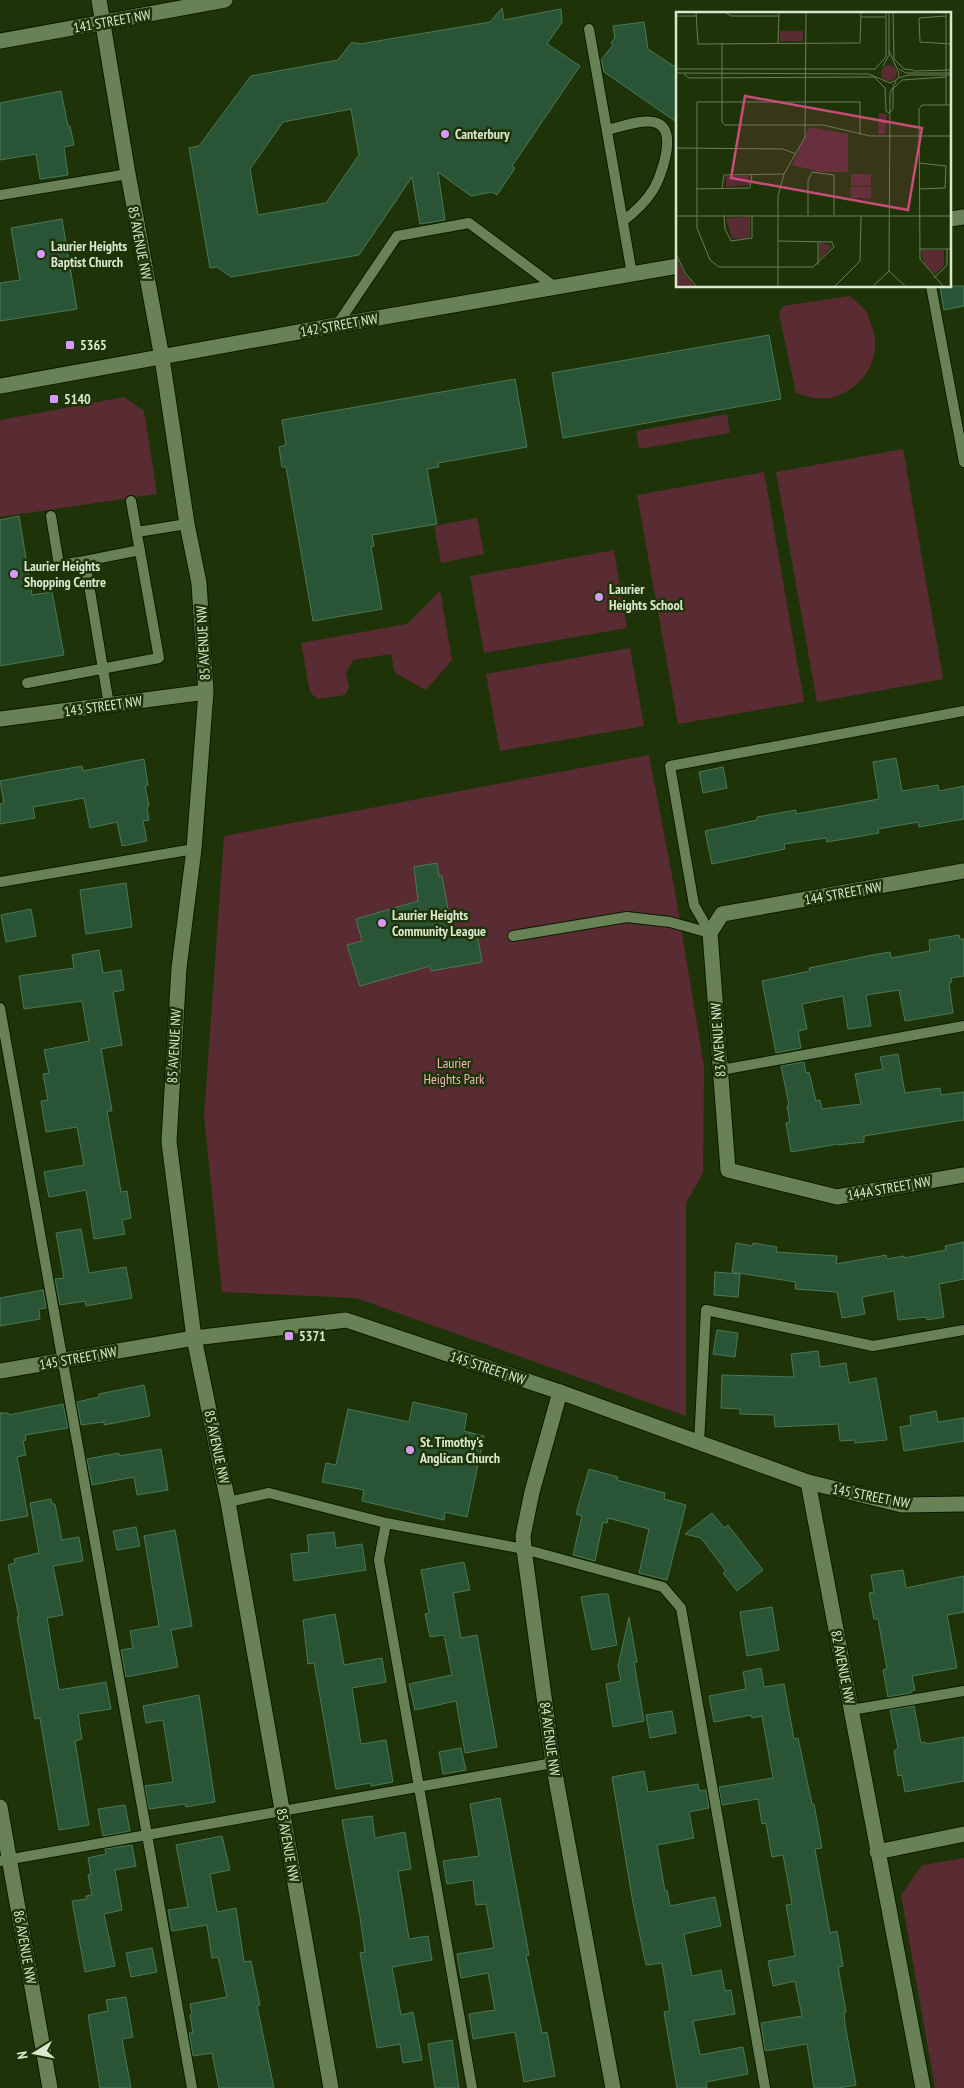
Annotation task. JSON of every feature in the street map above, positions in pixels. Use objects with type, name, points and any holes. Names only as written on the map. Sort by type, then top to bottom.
[{"type":"street","name":"85 AVENUE NW","points":[[99,0],[128,174],[162,358],[199,584],[206,692],[194,849],[179,968],[169,1142],[194,1338],[228,1502],[331,2088]]},
{"type":"street","name":"141 STREET NW","points":[[0,41],[225,0]]},
{"type":"street","name":"142 STREET NW","points":[[0,386],[676,266]]},
{"type":"street","name":"143 STREET NW","points":[[0,719],[206,692]]},
{"type":"street","name":"144 STREET NW","points":[[710,933],[722,914],[964,872]]},
{"type":"street","name":"83 AVENUE NW","points":[[710,933],[728,1170]]},
{"type":"street","name":"144A STREET NW","points":[[728,1170],[837,1198],[964,1175]]},
{"type":"street","name":"145 STREET NW","points":[[0,1371],[194,1338],[346,1320],[560,1392],[808,1482],[902,1505],[964,1504]]},
{"type":"street","name":"84 AVENUE NW","points":[[560,1392],[532,1492],[523,1536],[553,1763],[613,2088]]},
{"type":"street","name":"82 AVENUE NW","points":[[808,1482],[923,2088]]},
{"type":"street","name":"86 AVENUE NW","points":[[0,1807],[5,1860],[50,2088]]},
{"type":"street","points":[[877,1852],[964,1834]]},
{"type":"lane","points":[[589,28],[632,274]]},
{"type":"lane","points":[[607,130],[644,122],[656,123],[663,127],[666,134],[667,148],[662,169],[654,188],[633,214],[623,220]]},
{"type":"lane","points":[[0,195],[128,174]]},
{"type":"lane","points":[[337,325],[397,236],[469,223],[556,287]]},
{"type":"lane","points":[[931,288],[964,462]]},
{"type":"lane","points":[[27,683],[159,658],[131,501]]},
{"type":"lane","points":[[51,516],[59,565],[140,550]]},
{"type":"lane","points":[[137,532],[188,524]]},
{"type":"lane","points":[[85,561],[109,705]]},
{"type":"lane","points":[[710,933],[694,905],[670,766],[964,712]]},
{"type":"lane","points":[[0,882],[194,849]]},
{"type":"lane","points":[[513,936],[627,917],[670,922],[710,933]]},
{"type":"lane","points":[[0,1008],[61,1360],[192,2088]]},
{"type":"lane","points":[[721,1070],[964,1026]]},
{"type":"lane","points":[[699,1442],[706,1310],[873,1346],[964,1330]]},
{"type":"lane","points":[[228,1502],[269,1493],[386,1523],[524,1549],[664,1586],[681,1608],[766,2088]]},
{"type":"lane","points":[[386,1523],[379,1560],[472,2088]]},
{"type":"lane","points":[[851,1710],[964,1690]]},
{"type":"lane","points":[[5,1860],[553,1763]]},
{"type":"green space","points":[[850,296],[866,312],[874,335],[875,347],[869,368],[855,386],[834,397],[819,399],[796,393],[779,314],[783,306]]},
{"type":"green space","points":[[124,397],[144,411],[157,494],[0,517],[0,420]]},
{"type":"green space","points":[[727,414],[730,433],[639,449],[636,431]]},
{"type":"green space","points":[[903,449],[943,679],[817,702],[776,472]]},
{"type":"green space","points":[[764,472],[804,702],[678,724],[637,495]]},
{"type":"green space","points":[[477,518],[484,554],[441,563],[434,526]]},
{"type":"green space","points":[[614,550],[627,628],[484,653],[470,576]]},
{"type":"green space","points":[[440,591],[452,660],[426,690],[395,673],[391,654],[353,660],[346,673],[349,687],[345,695],[317,699],[310,692],[301,643],[407,624]]},
{"type":"green space","points":[[630,648],[644,726],[500,751],[486,674]]},
{"type":"green space","name":"Laurier Heights Park","points":[[649,755],[676,897],[704,1066],[703,1173],[686,1203],[686,1416],[356,1298],[222,1292],[204,1116],[224,836]]},
{"type":"green space","points":[[964,1858],[964,2088],[935,2088],[901,1895],[922,1865]]},
{"type":"building","name":"Canterbury","points":[[502,8],[504,20],[561,9],[562,22],[547,44],[580,66],[512,166],[515,168],[497,195],[492,192],[471,196],[438,172],[445,220],[420,224],[412,177],[359,255],[231,277],[217,267],[210,268],[189,148],[199,146],[251,76],[338,60],[351,43],[360,44],[490,22]],"holes":[[[351,109],[359,155],[326,203],[258,215],[250,169],[283,122]]]},
{"type":"building","points":[[644,22],[648,49],[676,68],[676,122],[604,72],[601,60],[613,45],[611,43],[615,38],[613,26]]},
{"type":"building","points":[[61,91],[74,145],[64,147],[68,175],[40,179],[36,154],[0,160],[0,103]]},
{"type":"building","name":"Laurier Heights Baptist Church","points":[[62,219],[77,309],[0,321],[0,283],[20,280],[11,228]]},
{"type":"building","points":[[964,286],[964,306],[944,310],[940,288]]},
{"type":"building","points":[[769,335],[781,399],[563,438],[552,373]]},
{"type":"building","points":[[515,379],[527,447],[438,463],[439,467],[427,469],[437,524],[372,535],[374,546],[371,547],[382,609],[313,621],[286,467],[282,467],[279,447],[286,445],[282,420]]},
{"type":"building","name":"Laurier Heights Shopping Centre","points":[[19,516],[32,595],[52,592],[64,655],[0,666],[0,520]]},
{"type":"building","points":[[896,758],[902,791],[938,785],[939,791],[964,786],[964,819],[919,827],[918,822],[878,829],[879,833],[827,842],[826,838],[784,844],[785,849],[712,864],[705,831],[757,820],[757,817],[796,810],[796,814],[879,799],[873,762]]},
{"type":"building","points":[[144,759],[148,785],[145,786],[149,806],[147,807],[149,820],[143,821],[147,841],[122,846],[117,822],[90,828],[84,798],[33,807],[35,818],[0,824],[0,804],[4,803],[0,781],[82,766],[83,771]]},
{"type":"building","points":[[723,767],[727,788],[703,793],[699,772]]},
{"type":"building","name":"Laurier Heights Community League","points":[[437,863],[439,876],[442,876],[452,932],[476,927],[482,962],[431,971],[430,966],[360,986],[347,945],[362,941],[356,919],[418,901],[414,867]]},
{"type":"building","points":[[126,883],[132,927],[86,934],[80,890]]},
{"type":"building","points":[[31,909],[36,936],[6,942],[1,915]]},
{"type":"building","points":[[959,935],[960,939],[964,939],[964,976],[951,978],[952,982],[949,983],[953,1013],[905,1021],[899,990],[866,995],[871,1026],[848,1029],[843,996],[802,1004],[807,1029],[798,1031],[801,1048],[776,1053],[762,981],[810,971],[809,968],[873,955],[890,952],[891,958],[930,951],[929,940]]},
{"type":"building","points":[[99,950],[103,973],[121,970],[124,990],[113,992],[122,1045],[101,1049],[112,1111],[107,1111],[121,1192],[127,1191],[131,1218],[122,1220],[125,1234],[94,1239],[86,1190],[49,1197],[44,1172],[84,1165],[77,1127],[46,1132],[41,1101],[48,1100],[43,1074],[49,1073],[44,1050],[89,1041],[82,1001],[24,1009],[19,976],[74,968],[72,955]]},
{"type":"building","points":[[898,1054],[905,1093],[940,1088],[941,1095],[964,1092],[964,1120],[864,1136],[864,1142],[838,1144],[791,1152],[786,1123],[790,1122],[787,1106],[789,1105],[781,1066],[804,1062],[806,1073],[809,1072],[816,1101],[820,1100],[822,1109],[861,1104],[855,1074],[883,1069],[880,1057]]},
{"type":"building","points":[[81,1229],[89,1273],[126,1267],[132,1298],[86,1306],[85,1301],[60,1305],[55,1279],[64,1278],[56,1233]]},
{"type":"building","points":[[964,1242],[964,1279],[939,1284],[944,1317],[927,1320],[926,1317],[898,1320],[894,1291],[862,1297],[865,1314],[842,1318],[837,1292],[795,1289],[796,1282],[732,1272],[736,1243],[752,1246],[753,1243],[777,1247],[776,1252],[837,1256],[836,1264],[886,1255],[887,1259],[904,1256],[904,1258],[946,1250],[945,1246]]},
{"type":"building","points":[[715,1272],[740,1274],[738,1297],[714,1295]]},
{"type":"building","points":[[43,1290],[46,1308],[39,1309],[40,1319],[0,1326],[0,1298]]},
{"type":"building","points":[[717,1330],[738,1333],[735,1357],[713,1354]]},
{"type":"building","points":[[818,1351],[820,1367],[846,1363],[849,1383],[876,1378],[887,1440],[855,1443],[855,1440],[840,1441],[838,1424],[775,1427],[774,1415],[740,1414],[740,1409],[721,1408],[722,1375],[794,1377],[791,1354]]},
{"type":"building","points":[[144,1385],[150,1416],[104,1425],[104,1422],[81,1425],[77,1402],[99,1397],[99,1394]]},
{"type":"building","name":"St. Timothy's Anglican Church","points":[[413,1402],[467,1414],[464,1431],[484,1436],[467,1517],[445,1512],[444,1520],[362,1501],[364,1490],[322,1482],[326,1463],[336,1465],[348,1409],[409,1422]]},
{"type":"building","points":[[63,1404],[68,1428],[25,1435],[26,1440],[23,1441],[26,1455],[17,1457],[28,1516],[0,1521],[0,1413],[8,1413],[9,1415]]},
{"type":"building","points":[[936,1411],[938,1422],[964,1418],[964,1441],[904,1451],[900,1427],[911,1425],[910,1416]]},
{"type":"building","points":[[161,1449],[168,1490],[137,1495],[134,1477],[92,1485],[87,1459],[119,1453],[119,1456]]},
{"type":"building","points":[[589,1469],[618,1477],[617,1480],[665,1493],[664,1499],[686,1505],[667,1580],[639,1573],[649,1529],[608,1518],[607,1523],[603,1522],[595,1561],[573,1555],[582,1516],[576,1514]]},
{"type":"building","points":[[51,1499],[52,1504],[55,1504],[62,1540],[79,1537],[83,1561],[53,1566],[63,1615],[47,1618],[59,1690],[106,1682],[111,1709],[78,1714],[82,1739],[75,1741],[89,1825],[59,1830],[40,1718],[35,1719],[17,1617],[19,1617],[8,1565],[15,1563],[14,1559],[39,1553],[30,1503]]},
{"type":"building","points":[[712,1513],[724,1528],[728,1525],[763,1570],[737,1591],[723,1573],[726,1571],[701,1538],[685,1534]]},
{"type":"building","points":[[136,1527],[140,1546],[117,1550],[113,1531]]},
{"type":"building","points":[[175,1530],[192,1626],[171,1630],[178,1667],[126,1677],[121,1650],[133,1648],[130,1631],[159,1626],[144,1536]]},
{"type":"building","points":[[334,1532],[336,1548],[362,1544],[366,1570],[294,1581],[291,1554],[309,1552],[307,1535]]},
{"type":"building","points":[[464,1562],[470,1590],[453,1593],[461,1638],[477,1635],[497,1747],[465,1753],[456,1701],[415,1710],[409,1684],[452,1675],[444,1635],[430,1637],[425,1614],[429,1613],[421,1570]]},
{"type":"building","points":[[903,1570],[906,1588],[964,1576],[964,1612],[947,1615],[957,1668],[912,1676],[915,1690],[911,1691],[911,1693],[888,1697],[883,1670],[887,1669],[878,1619],[874,1619],[869,1593],[874,1592],[871,1575]]},
{"type":"building","points":[[608,1594],[617,1645],[592,1650],[581,1597]]},
{"type":"building","points":[[772,1607],[779,1650],[747,1656],[740,1612]]},
{"type":"building","points":[[335,1614],[344,1665],[382,1658],[386,1682],[352,1688],[361,1744],[386,1740],[393,1782],[371,1786],[371,1783],[336,1789],[314,1663],[308,1664],[303,1620]]},
{"type":"building","points":[[629,1617],[644,1721],[613,1727],[606,1684],[621,1681],[618,1666]]},
{"type":"building","points":[[761,1668],[764,1687],[784,1684],[794,1739],[798,1738],[812,1804],[814,1804],[822,1848],[815,1849],[830,1933],[837,1931],[843,1966],[838,1967],[846,2012],[844,2012],[845,2024],[856,2085],[838,2088],[814,2088],[807,2044],[765,2051],[761,2023],[802,2016],[795,1981],[773,1986],[768,1961],[795,1956],[786,1905],[792,1904],[783,1855],[772,1857],[766,1823],[762,1824],[758,1799],[722,1805],[719,1787],[773,1778],[762,1716],[752,1718],[751,1715],[714,1722],[709,1696],[746,1689],[743,1672]]},
{"type":"building","points":[[199,1695],[215,1802],[186,1807],[185,1804],[149,1809],[145,1786],[173,1782],[163,1720],[146,1723],[143,1706]]},
{"type":"building","points":[[914,1706],[921,1743],[925,1742],[926,1744],[964,1737],[964,1781],[905,1792],[902,1775],[898,1776],[894,1751],[898,1748],[890,1710]]},
{"type":"building","points":[[672,1711],[676,1733],[650,1738],[646,1715]]},
{"type":"building","points":[[461,1748],[466,1770],[443,1774],[439,1752]]},
{"type":"building","points":[[644,1771],[648,1792],[698,1784],[699,1791],[706,1790],[709,1808],[689,1812],[694,1838],[657,1845],[665,1891],[667,1890],[670,1906],[715,1897],[721,1926],[684,1934],[692,1976],[721,1970],[725,1991],[731,1990],[735,2014],[693,2021],[700,2055],[743,2047],[748,2074],[706,2082],[707,2088],[677,2088],[664,2012],[670,2011],[662,1963],[646,1965],[633,1903],[612,1777]]},
{"type":"building","points":[[500,1798],[529,1955],[526,1955],[542,2033],[547,2032],[555,2076],[524,2082],[515,2032],[473,2039],[469,2014],[495,2010],[488,1973],[461,1978],[457,1954],[494,1948],[486,1904],[476,1905],[473,1880],[447,1884],[443,1861],[479,1856],[470,1804]]},
{"type":"building","points":[[125,1805],[130,1831],[103,1836],[98,1809]]},
{"type":"building","points":[[372,1816],[375,1838],[405,1832],[411,1869],[398,1871],[409,1939],[428,1936],[432,1960],[392,1967],[401,2015],[413,2012],[422,2060],[403,2063],[400,2044],[377,2048],[360,1953],[365,1952],[360,1917],[342,1820]]},
{"type":"building","points":[[222,1836],[230,1870],[210,1874],[217,1912],[236,1908],[244,1962],[251,1961],[260,2005],[257,2006],[274,2088],[219,2088],[212,2053],[193,2056],[189,2033],[193,2033],[190,2004],[227,1997],[218,1957],[212,1958],[207,1925],[172,1931],[168,1910],[188,1907],[176,1845]]},
{"type":"building","points":[[132,1845],[136,1866],[115,1870],[122,1910],[104,1914],[115,1966],[85,1972],[72,1901],[87,1899],[86,1896],[92,1895],[88,1875],[91,1874],[88,1858],[106,1854],[105,1849]]},
{"type":"building","points":[[152,1948],[157,1972],[131,1977],[126,1953]]},
{"type":"building","points":[[126,1997],[133,2037],[122,2039],[131,2088],[100,2088],[88,2015],[108,2011],[106,2000]]},
{"type":"building","points":[[452,2040],[459,2088],[435,2088],[428,2044]]},
{"type":"place","name":"Canterbury","points":[[445,134]]},
{"type":"place","name":"Laurier Heights Baptist Church","points":[[41,254]]},
{"type":"place","name":"5365","points":[[70,345]]},
{"type":"place","name":"5140","points":[[54,399]]},
{"type":"place","name":"Laurier Heights Shopping Centre","points":[[14,574]]},
{"type":"place","name":"Laurier Heights School","points":[[599,597]]},
{"type":"place","name":"Laurier Heights Community League","points":[[382,923]]},
{"type":"place","name":"5371","points":[[289,1336]]},
{"type":"place","name":"St. Timothy's Anglican Church","points":[[410,1450]]}]
